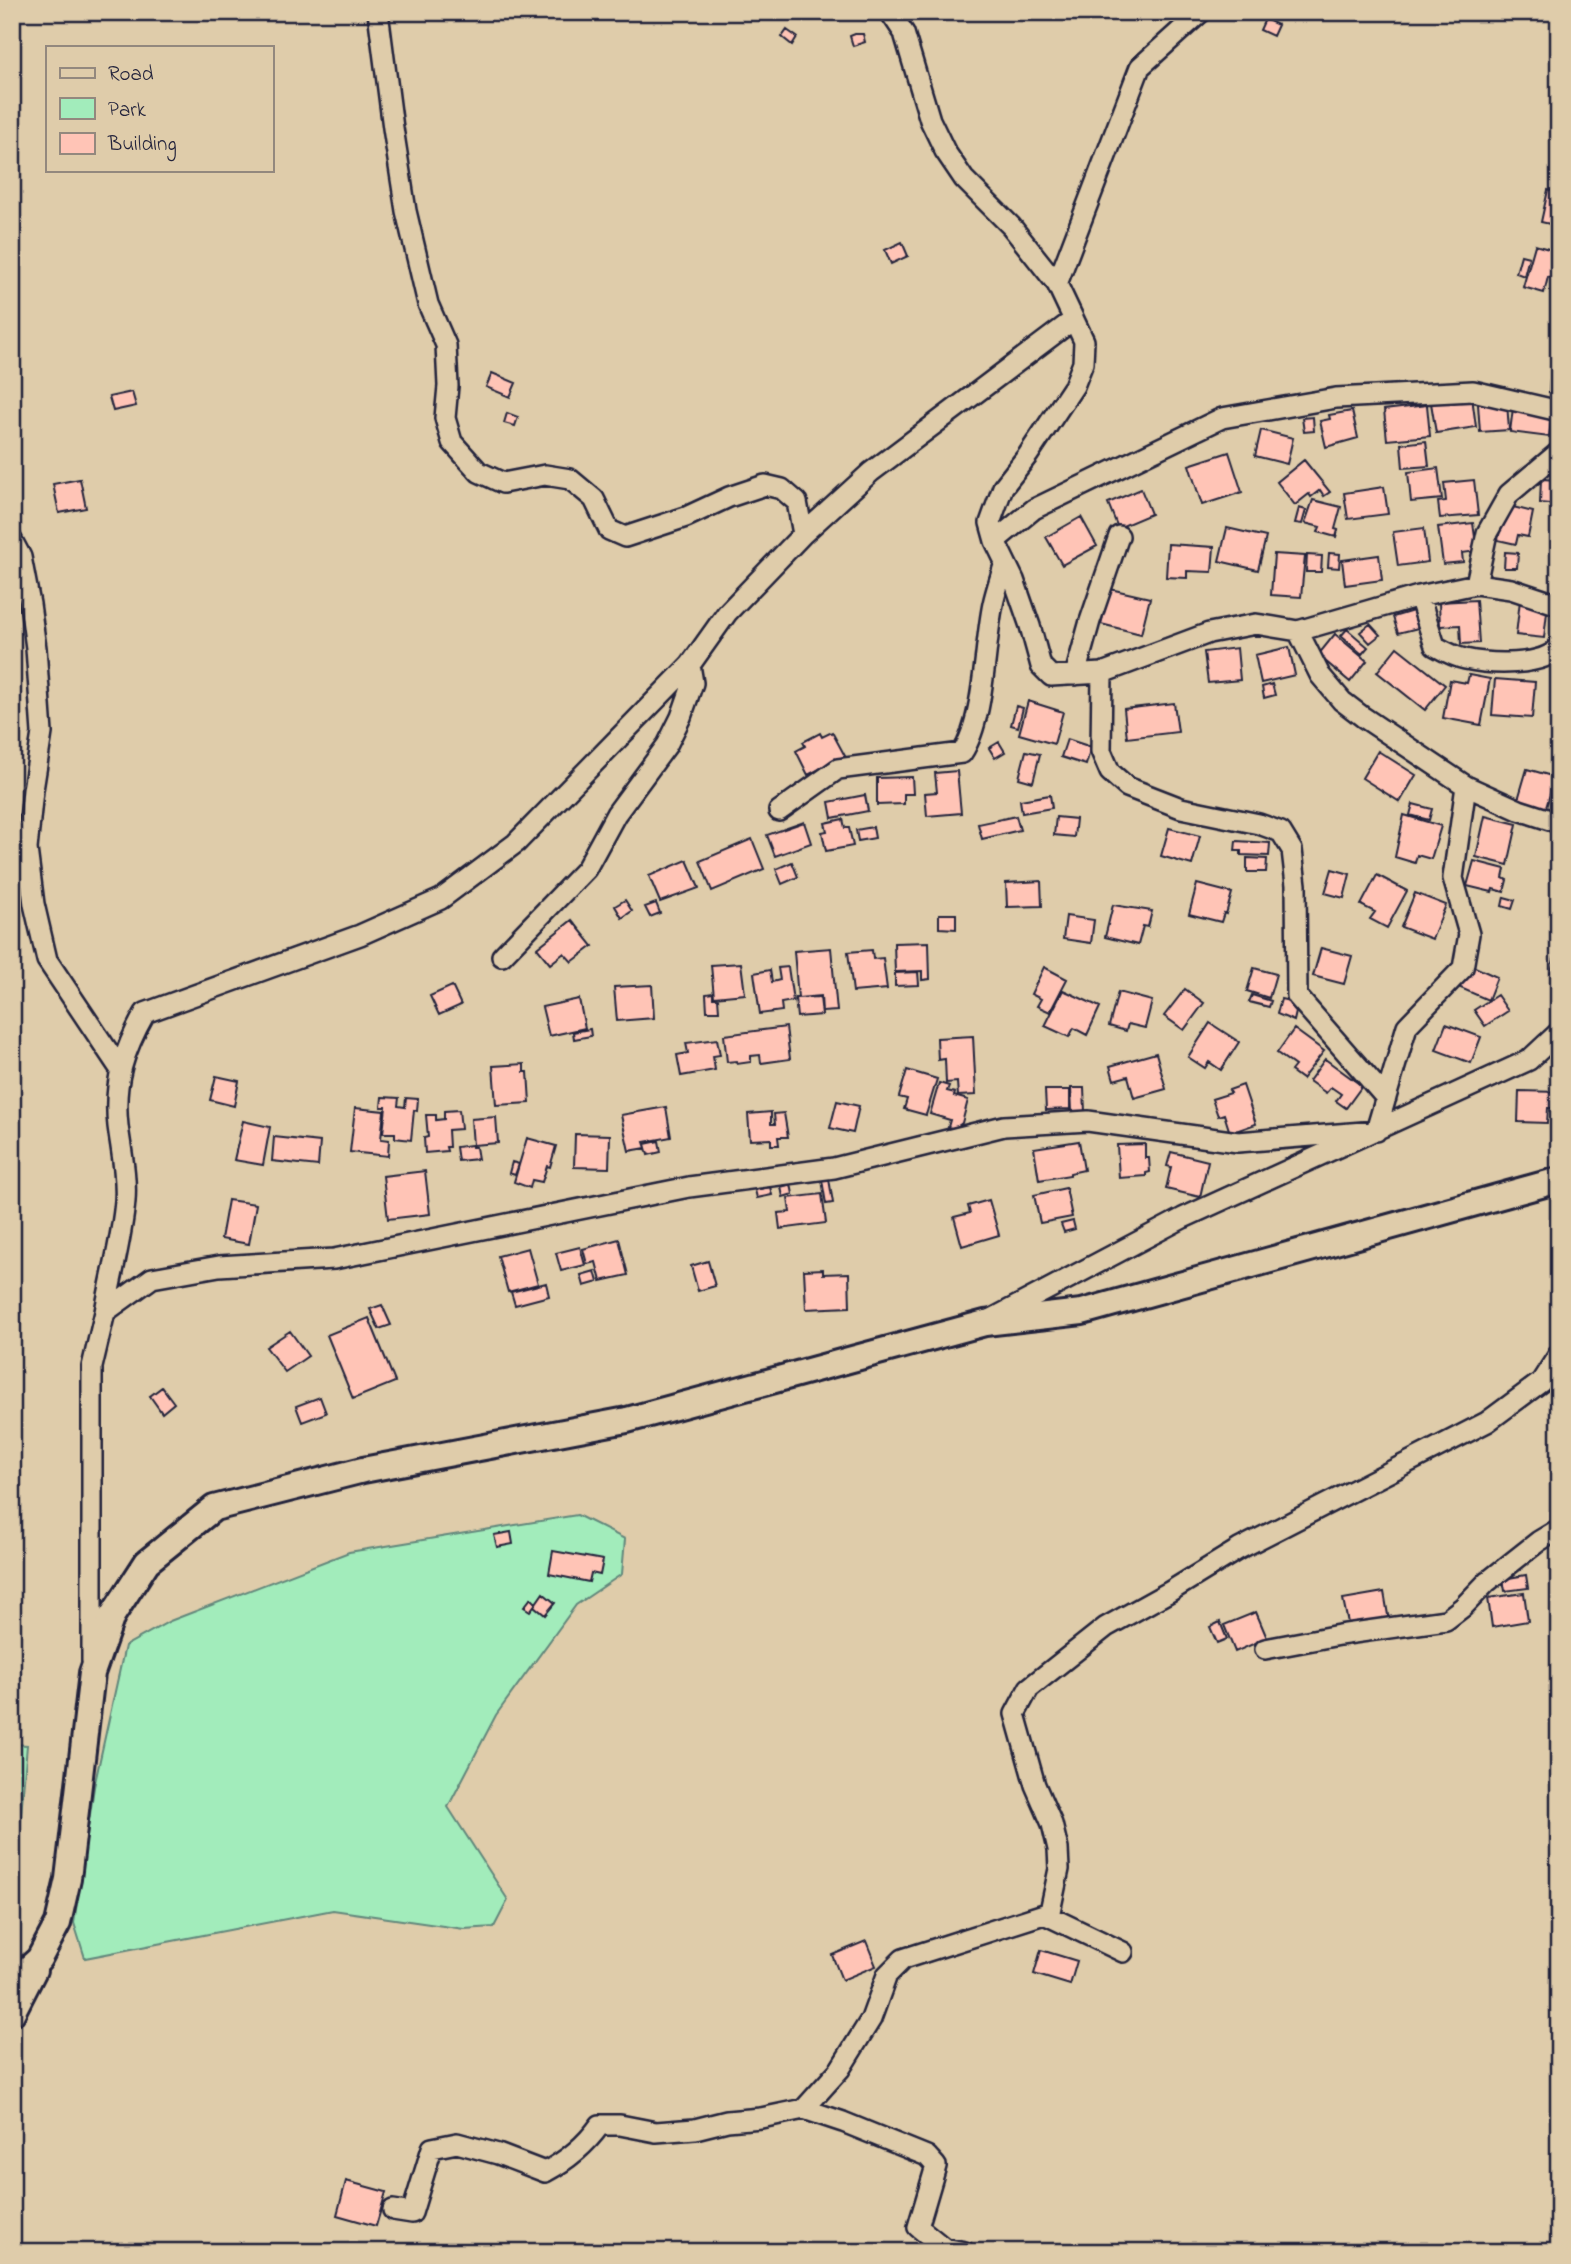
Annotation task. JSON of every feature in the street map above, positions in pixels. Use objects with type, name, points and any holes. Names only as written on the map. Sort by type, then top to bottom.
[{"type":"street","points":[[378,12],[406,211],[428,304],[446,345],[448,386],[445,418],[452,442],[479,472],[503,483],[545,475],[570,479],[594,499],[609,530],[625,537],[686,517],[729,497],[765,485],[782,489],[797,502],[803,534]]},
{"type":"street","points":[[890,12],[904,33],[929,120],[945,151],[964,178],[1011,226],[1057,284],[1084,341],[1083,363],[1074,386],[1028,455],[1003,486],[990,523],[1030,626],[1041,666],[1051,676],[1102,673],[1209,633],[1256,624],[1298,631],[1419,596],[1476,584],[1511,589],[1559,605]]},
{"type":"street","points":[[1057,284],[1140,67],[1201,12]]},
{"type":"street","points":[[12,2013],[58,1923],[68,1879],[92,1673],[92,1367],[125,1201],[124,1161],[118,1122],[120,1069],[130,1040],[145,1013],[360,935],[441,899],[516,844],[690,665],[727,613],[803,534],[871,472],[1073,320]]},
{"type":"street","points":[[995,541],[1034,509],[1222,418],[1336,398],[1473,391],[1559,411]]},
{"type":"street","points":[[1476,584],[1487,533],[1509,494],[1559,452]]},
{"type":"street","points":[[1075,675],[1119,536]]},
{"type":"street","points":[[12,540],[21,558],[30,604],[42,733],[27,849],[34,904],[47,960],[120,1069]]},
{"type":"street","points":[[779,811],[838,769],[961,753],[967,744],[979,701],[993,606],[1005,562]]},
{"type":"street","points":[[1419,596],[1435,646],[1465,659],[1497,663],[1534,661],[1555,653],[1559,646]]},
{"type":"street","points":[[1298,631],[1320,675],[1342,701],[1466,786],[1519,810],[1559,823]]},
{"type":"street","points":[[502,956],[586,869],[616,814],[667,745],[694,683],[690,665]]},
{"type":"street","points":[[1102,673],[1101,751],[1110,772],[1127,788],[1181,808],[1258,824],[1281,832],[1292,850],[1296,884],[1297,996],[1386,1098]]},
{"type":"street","points":[[1376,1131],[1408,1026],[1463,968],[1469,934],[1453,878],[1466,786]]},
{"type":"street","points":[[985,1323],[1183,1218],[1530,1060],[1559,1032]]},
{"type":"street","points":[[105,1312],[152,1278],[219,1266],[334,1259],[689,1187],[834,1168],[1004,1126],[1088,1121],[1238,1142],[1376,1131]]},
{"type":"street","points":[[92,1673],[112,1616],[147,1562],[214,1508],[363,1470],[626,1420],[985,1323],[1082,1312],[1559,1180]]},
{"type":"street","points":[[1049,1916],[1059,1868],[1059,1849],[1052,1824],[1031,1775],[1015,1714],[1029,1688],[1106,1627],[1239,1549],[1487,1422],[1541,1382],[1559,1354]]},
{"type":"street","points":[[1265,1649],[1339,1635],[1446,1620],[1463,1607],[1487,1581],[1559,1529]]},
{"type":"street","points":[[804,2109],[840,2069],[871,2019],[887,1975],[903,1959],[1044,1914],[1123,1952]]},
{"type":"street","points":[[12,1983],[40,1959]]},
{"type":"street","points":[[393,2210],[412,2213],[432,2148],[457,2143],[498,2154],[545,2172],[566,2161],[588,2141],[600,2125],[620,2125],[656,2132],[682,2130],[804,2109],[928,2156],[936,2166],[918,2227],[944,2248],[965,2252]]},
{"type":"green space","points":[[577,1515],[625,1539],[622,1574],[576,1605],[496,1715],[448,1807],[508,1900],[494,1927],[464,1929],[333,1910],[85,1958],[74,1923],[94,1787],[125,1646],[170,1621],[349,1552]]},
{"type":"green space","points":[[12,1744],[27,1745],[17,1861],[12,1860]]},
{"type":"building","points":[[1265,19],[1278,25],[1273,36],[1260,30]]},
{"type":"building","points":[[787,30],[797,37],[792,45],[782,37]]},
{"type":"building","points":[[863,34],[865,42],[853,46],[850,36]]},
{"type":"building","points":[[1548,190],[1559,192],[1559,226],[1541,222]]},
{"type":"building","points":[[902,242],[908,256],[891,264],[885,250]]},
{"type":"building","points":[[1535,245],[1559,252],[1559,280],[1548,277],[1544,293],[1523,287]]},
{"type":"building","points":[[1521,255],[1529,257],[1524,276],[1516,273]]},
{"type":"building","points":[[1552,351],[1559,352],[1559,393],[1549,392]]},
{"type":"building","points":[[492,373],[516,383],[510,397],[486,387]]},
{"type":"building","points":[[132,392],[136,406],[113,411],[109,397]]},
{"type":"building","points":[[1472,397],[1476,427],[1436,433],[1431,403]]},
{"type":"building","points":[[1507,403],[1509,430],[1480,432],[1478,404]]},
{"type":"building","points":[[1427,405],[1430,436],[1387,440],[1384,410]]},
{"type":"building","points":[[1513,408],[1552,412],[1549,437],[1510,432]]},
{"type":"building","points":[[1352,411],[1358,438],[1326,447],[1320,421],[1330,419],[1329,415]]},
{"type":"building","points":[[507,413],[518,417],[515,426],[504,423]]},
{"type":"building","points":[[1313,417],[1314,431],[1304,432],[1302,418]]},
{"type":"building","points":[[1261,430],[1293,438],[1287,464],[1255,456]]},
{"type":"building","points":[[1426,441],[1429,466],[1403,468],[1401,444]]},
{"type":"building","points":[[1229,452],[1242,492],[1202,505],[1189,465]]},
{"type":"building","points":[[1304,460],[1330,492],[1324,496],[1320,490],[1311,497],[1309,494],[1295,505],[1277,482]]},
{"type":"building","points":[[1438,468],[1442,499],[1411,502],[1408,472]]},
{"type":"building","points":[[80,479],[86,508],[59,513],[53,484]]},
{"type":"building","points":[[1541,479],[1559,480],[1559,505],[1540,503]]},
{"type":"building","points":[[1474,480],[1478,515],[1440,518],[1438,502],[1446,501],[1444,483]]},
{"type":"building","points":[[1384,487],[1388,514],[1348,519],[1344,493]]},
{"type":"building","points":[[1141,489],[1151,514],[1118,528],[1108,503]]},
{"type":"building","points":[[1313,500],[1341,507],[1335,529],[1338,530],[1336,537],[1318,532],[1320,527],[1305,523]]},
{"type":"building","points":[[1505,505],[1533,512],[1528,537],[1518,535],[1516,544],[1498,540]]},
{"type":"building","points":[[1299,508],[1306,510],[1302,524],[1295,523]]},
{"type":"building","points":[[1081,517],[1097,546],[1062,565],[1046,537]]},
{"type":"building","points":[[1473,523],[1477,551],[1462,553],[1463,562],[1443,564],[1438,527]]},
{"type":"building","points":[[1227,528],[1266,537],[1258,570],[1219,561]]},
{"type":"building","points":[[1424,528],[1428,562],[1398,566],[1393,532]]},
{"type":"building","points":[[1555,541],[1559,541],[1559,564],[1555,564]]},
{"type":"building","points":[[1168,544],[1214,547],[1212,572],[1187,571],[1187,578],[1166,577]]},
{"type":"building","points":[[1505,552],[1518,553],[1517,568],[1504,568]]},
{"type":"building","points":[[1329,553],[1340,554],[1339,568],[1328,567]]},
{"type":"building","points":[[1274,554],[1305,556],[1301,597],[1271,595]]},
{"type":"building","points":[[1307,555],[1322,556],[1321,572],[1306,572]]},
{"type":"building","points":[[1379,555],[1382,580],[1345,585],[1342,560]]},
{"type":"building","points":[[1110,589],[1150,598],[1141,634],[1101,624]]},
{"type":"building","points":[[1476,600],[1479,643],[1461,644],[1460,625],[1440,626],[1439,602]]},
{"type":"building","points":[[1520,600],[1548,603],[1544,638],[1516,635]]},
{"type":"building","points":[[1413,611],[1418,628],[1398,633],[1393,617]]},
{"type":"building","points":[[1370,624],[1380,635],[1370,643],[1360,632]]},
{"type":"building","points":[[1347,629],[1368,647],[1362,654],[1341,636]]},
{"type":"building","points":[[1335,634],[1367,661],[1350,682],[1318,655]]},
{"type":"building","points":[[1289,647],[1295,675],[1261,683],[1255,655]]},
{"type":"building","points":[[1397,647],[1445,685],[1425,710],[1377,672]]},
{"type":"building","points":[[1237,648],[1240,680],[1208,683],[1204,652]]},
{"type":"building","points":[[1469,675],[1490,679],[1481,725],[1443,718],[1450,680],[1467,683]]},
{"type":"building","points":[[1495,679],[1535,682],[1532,718],[1492,715]]},
{"type":"building","points":[[1272,684],[1275,695],[1264,698],[1262,687]]},
{"type":"building","points":[[1028,701],[1063,712],[1054,744],[1019,734]]},
{"type":"building","points":[[1174,703],[1178,732],[1127,738],[1124,709]]},
{"type":"building","points":[[1016,706],[1023,708],[1018,727],[1011,725]]},
{"type":"building","points":[[832,732],[845,756],[808,775],[796,751],[805,746],[803,742],[820,733],[822,737]]},
{"type":"building","points":[[1067,739],[1091,747],[1086,765],[1061,757]]},
{"type":"building","points":[[999,742],[1005,752],[995,758],[989,748]]},
{"type":"building","points":[[1026,751],[1040,754],[1033,782],[1019,778]]},
{"type":"building","points":[[1378,751],[1416,775],[1400,802],[1362,778]]},
{"type":"building","points":[[1527,769],[1555,777],[1545,811],[1517,803]]},
{"type":"building","points":[[957,771],[961,813],[927,816],[925,793],[937,792],[935,773]]},
{"type":"building","points":[[912,777],[913,794],[904,794],[904,804],[877,805],[877,778]]},
{"type":"building","points":[[865,795],[868,811],[832,818],[829,802]]},
{"type":"building","points":[[1050,795],[1052,808],[1022,813],[1020,800]]},
{"type":"building","points":[[1413,804],[1432,809],[1429,820],[1410,815]]},
{"type":"building","points":[[1404,815],[1441,826],[1431,859],[1417,855],[1415,863],[1395,857]]},
{"type":"building","points":[[1016,816],[1020,830],[982,839],[978,824]]},
{"type":"building","points":[[1485,816],[1517,824],[1508,865],[1476,857]]},
{"type":"building","points":[[1056,817],[1076,819],[1074,837],[1054,835]]},
{"type":"building","points":[[843,819],[845,828],[849,828],[853,846],[826,851],[822,832],[827,831],[825,823]]},
{"type":"building","points":[[804,822],[811,843],[775,856],[767,835]]},
{"type":"building","points":[[873,827],[875,838],[858,841],[856,830]]},
{"type":"building","points":[[1169,828],[1200,836],[1192,865],[1161,856]]},
{"type":"building","points":[[752,839],[764,869],[712,891],[700,861]]},
{"type":"building","points":[[1236,841],[1270,843],[1269,856],[1241,855],[1241,851],[1235,851]]},
{"type":"building","points":[[1247,858],[1267,859],[1266,872],[1247,872]]},
{"type":"building","points":[[687,860],[699,888],[660,902],[649,876]]},
{"type":"building","points":[[1474,861],[1505,869],[1503,878],[1507,880],[1504,892],[1467,886]]},
{"type":"building","points":[[792,862],[798,877],[782,884],[776,869]]},
{"type":"building","points":[[1332,869],[1350,874],[1344,898],[1325,893]]},
{"type":"building","points":[[1377,875],[1407,891],[1387,928],[1370,919],[1375,912],[1361,905]]},
{"type":"building","points":[[1041,881],[1042,906],[1007,907],[1006,883]]},
{"type":"building","points":[[1197,884],[1232,893],[1221,922],[1189,914]]},
{"type":"building","points":[[1415,893],[1446,905],[1432,939],[1401,927]]},
{"type":"building","points":[[1504,897],[1515,900],[1512,909],[1502,906]]},
{"type":"building","points":[[625,900],[632,911],[622,918],[615,906]]},
{"type":"building","points":[[656,903],[660,913],[650,917],[645,907]]},
{"type":"building","points":[[1113,905],[1152,911],[1148,927],[1143,926],[1138,945],[1105,937]]},
{"type":"building","points":[[939,914],[956,914],[956,929],[939,928]]},
{"type":"building","points":[[1066,916],[1094,920],[1091,943],[1063,939]]},
{"type":"building","points":[[572,920],[593,946],[572,962],[564,953],[550,964],[537,948]]},
{"type":"building","points":[[1559,941],[1559,974],[1551,972]]},
{"type":"building","points":[[929,942],[930,979],[922,980],[922,971],[895,972],[894,943]]},
{"type":"building","points":[[831,948],[837,1011],[822,1012],[821,996],[798,998],[794,951]]},
{"type":"building","points":[[1321,948],[1352,956],[1344,984],[1313,976]]},
{"type":"building","points":[[872,950],[873,959],[883,958],[887,989],[853,992],[848,952]]},
{"type":"building","points":[[741,963],[745,994],[714,997],[711,965]]},
{"type":"building","points":[[1466,963],[1497,977],[1488,1000],[1456,986]]},
{"type":"building","points":[[788,967],[793,1001],[781,1003],[782,1011],[760,1014],[754,973],[770,970],[772,982],[780,980],[778,968]]},
{"type":"building","points":[[1044,967],[1067,979],[1050,1012],[1037,1006],[1041,999],[1031,994]]},
{"type":"building","points":[[1254,968],[1276,974],[1269,998],[1247,991]]},
{"type":"building","points":[[918,972],[919,985],[895,986],[895,973]]},
{"type":"building","points":[[652,985],[654,1018],[617,1021],[614,987]]},
{"type":"building","points":[[452,986],[461,1005],[439,1015],[430,996]]},
{"type":"building","points":[[1185,989],[1204,1003],[1184,1030],[1164,1016]]},
{"type":"building","points":[[1063,990],[1100,1007],[1087,1035],[1074,1028],[1069,1037],[1045,1026]]},
{"type":"building","points":[[1118,992],[1152,1001],[1145,1028],[1128,1024],[1126,1031],[1109,1026]]},
{"type":"building","points":[[713,993],[713,998],[718,998],[719,1011],[707,1011],[706,994]]},
{"type":"building","points":[[1252,995],[1271,1001],[1269,1007],[1249,1002]]},
{"type":"building","points":[[1497,995],[1508,1011],[1485,1026],[1474,1010]]},
{"type":"building","points":[[820,997],[822,1015],[797,1017],[795,998]]},
{"type":"building","points":[[579,999],[585,1028],[549,1036],[542,1007]]},
{"type":"building","points":[[1281,999],[1298,1003],[1294,1021],[1277,1014]]},
{"type":"building","points":[[1210,1023],[1239,1042],[1221,1070],[1209,1062],[1205,1068],[1188,1057]]},
{"type":"building","points":[[1446,1024],[1481,1037],[1471,1063],[1436,1050]]},
{"type":"building","points":[[786,1027],[790,1059],[761,1063],[760,1055],[751,1056],[751,1062],[727,1062],[724,1035]]},
{"type":"building","points":[[590,1029],[591,1036],[574,1039],[573,1032]]},
{"type":"building","points":[[1294,1029],[1324,1051],[1302,1079],[1291,1071],[1295,1066],[1277,1053]]},
{"type":"building","points":[[973,1036],[976,1095],[958,1096],[957,1082],[946,1083],[945,1059],[938,1060],[937,1038]]},
{"type":"building","points":[[717,1039],[720,1055],[713,1056],[715,1070],[681,1076],[677,1055],[688,1053],[686,1043]]},
{"type":"building","points":[[1156,1053],[1166,1089],[1134,1098],[1128,1076],[1114,1080],[1110,1066]]},
{"type":"building","points":[[1325,1059],[1362,1086],[1346,1108],[1336,1101],[1341,1094],[1331,1087],[1326,1093],[1309,1081]]},
{"type":"building","points":[[524,1064],[524,1072],[528,1072],[530,1103],[496,1105],[493,1066]]},
{"type":"building","points":[[907,1070],[937,1079],[926,1115],[904,1109],[907,1099],[899,1097]]},
{"type":"building","points":[[216,1076],[239,1081],[234,1106],[210,1100]]},
{"type":"building","points":[[939,1083],[949,1086],[947,1091],[955,1093],[954,1096],[968,1100],[962,1123],[954,1129],[948,1127],[950,1120],[930,1114]]},
{"type":"building","points":[[1243,1085],[1256,1124],[1230,1133],[1224,1114],[1218,1116],[1212,1099],[1231,1093],[1229,1090]]},
{"type":"building","points":[[1071,1088],[1084,1088],[1085,1112],[1072,1112]]},
{"type":"building","points":[[1045,1090],[1070,1090],[1070,1109],[1046,1110]]},
{"type":"building","points":[[1519,1091],[1559,1092],[1558,1108],[1548,1108],[1547,1123],[1518,1122]]},
{"type":"building","points":[[382,1097],[399,1098],[398,1106],[405,1107],[406,1098],[418,1099],[411,1140],[395,1138],[395,1133],[383,1133],[386,1107],[381,1107]]},
{"type":"building","points":[[837,1101],[859,1106],[853,1133],[830,1128]]},
{"type":"building","points":[[666,1107],[671,1137],[644,1142],[646,1148],[629,1151],[621,1115]]},
{"type":"building","points":[[355,1108],[384,1111],[381,1139],[389,1140],[388,1156],[350,1152]]},
{"type":"building","points":[[459,1110],[461,1129],[448,1130],[447,1151],[425,1153],[424,1138],[428,1137],[426,1115],[436,1115],[436,1120],[444,1119],[444,1111]]},
{"type":"building","points":[[771,1112],[771,1124],[775,1124],[774,1114],[784,1113],[788,1137],[778,1137],[779,1145],[771,1145],[771,1139],[750,1140],[748,1114]]},
{"type":"building","points":[[496,1117],[498,1143],[473,1145],[471,1119]]},
{"type":"building","points":[[243,1121],[270,1127],[263,1165],[234,1160]]},
{"type":"building","points":[[575,1134],[610,1135],[609,1168],[574,1167]]},
{"type":"building","points":[[274,1137],[320,1142],[318,1166],[272,1161]]},
{"type":"building","points":[[527,1138],[556,1146],[542,1182],[532,1180],[530,1188],[514,1182]]},
{"type":"building","points":[[659,1141],[661,1152],[648,1155],[645,1144]]},
{"type":"building","points":[[1079,1141],[1084,1170],[1039,1180],[1034,1148]]},
{"type":"building","points":[[1145,1144],[1145,1158],[1149,1158],[1150,1172],[1146,1173],[1146,1176],[1119,1178],[1117,1145]]},
{"type":"building","points":[[456,1147],[476,1147],[478,1159],[458,1161]]},
{"type":"building","points":[[1171,1152],[1208,1161],[1200,1197],[1166,1189]]},
{"type":"building","points":[[512,1162],[519,1164],[515,1175],[509,1173]]},
{"type":"building","points":[[425,1171],[430,1214],[388,1219],[383,1176]]},
{"type":"building","points":[[829,1179],[833,1203],[826,1204],[822,1180]]},
{"type":"building","points":[[791,1184],[793,1194],[783,1197],[781,1187]]},
{"type":"building","points":[[770,1187],[772,1195],[757,1198],[755,1190]]},
{"type":"building","points":[[1066,1188],[1072,1217],[1040,1223],[1034,1195]]},
{"type":"building","points":[[822,1194],[826,1223],[780,1229],[778,1213],[790,1212],[788,1198]]},
{"type":"building","points":[[228,1200],[256,1204],[249,1244],[221,1239]]},
{"type":"building","points":[[989,1200],[999,1235],[962,1246],[954,1217],[970,1213],[968,1206]]},
{"type":"building","points":[[1073,1221],[1075,1229],[1064,1232],[1061,1224]]},
{"type":"building","points":[[619,1239],[628,1275],[601,1281],[596,1262],[587,1264],[583,1249]]},
{"type":"building","points":[[580,1247],[585,1265],[561,1271],[556,1253]]},
{"type":"building","points":[[528,1248],[538,1284],[508,1292],[498,1256]]},
{"type":"building","points":[[708,1261],[715,1286],[698,1291],[691,1266]]},
{"type":"building","points":[[823,1269],[823,1274],[849,1273],[850,1307],[806,1309],[804,1270]]},
{"type":"building","points":[[595,1271],[598,1282],[584,1286],[581,1275]]},
{"type":"building","points":[[546,1283],[549,1296],[515,1305],[511,1292]]},
{"type":"building","points":[[382,1305],[391,1325],[379,1329],[370,1309]]},
{"type":"building","points":[[369,1318],[395,1382],[353,1399],[327,1335]]},
{"type":"building","points":[[290,1331],[308,1356],[285,1372],[266,1347]]},
{"type":"building","points":[[162,1387],[174,1403],[162,1413],[150,1396]]},
{"type":"building","points":[[320,1397],[326,1413],[302,1422],[296,1406]]},
{"type":"building","points":[[511,1532],[513,1544],[497,1547],[494,1535]]},
{"type":"building","points":[[553,1551],[603,1560],[600,1575],[591,1573],[589,1582],[549,1574]]},
{"type":"building","points":[[1526,1575],[1528,1588],[1505,1591],[1503,1579]]},
{"type":"building","points":[[1384,1592],[1389,1621],[1349,1628],[1343,1599]]},
{"type":"building","points":[[543,1593],[555,1603],[545,1615],[534,1606]]},
{"type":"building","points":[[1524,1593],[1528,1621],[1492,1627],[1488,1598]]},
{"type":"building","points":[[531,1598],[536,1603],[530,1611],[524,1607]]},
{"type":"building","points":[[1256,1612],[1267,1638],[1235,1652],[1224,1625]]},
{"type":"building","points":[[1220,1622],[1227,1639],[1217,1643],[1210,1627]]},
{"type":"building","points":[[866,1941],[876,1966],[842,1980],[832,1955]]},
{"type":"building","points":[[1041,1950],[1077,1961],[1070,1985],[1034,1974]]},
{"type":"building","points":[[346,2181],[386,2192],[376,2226],[337,2215]]}]
